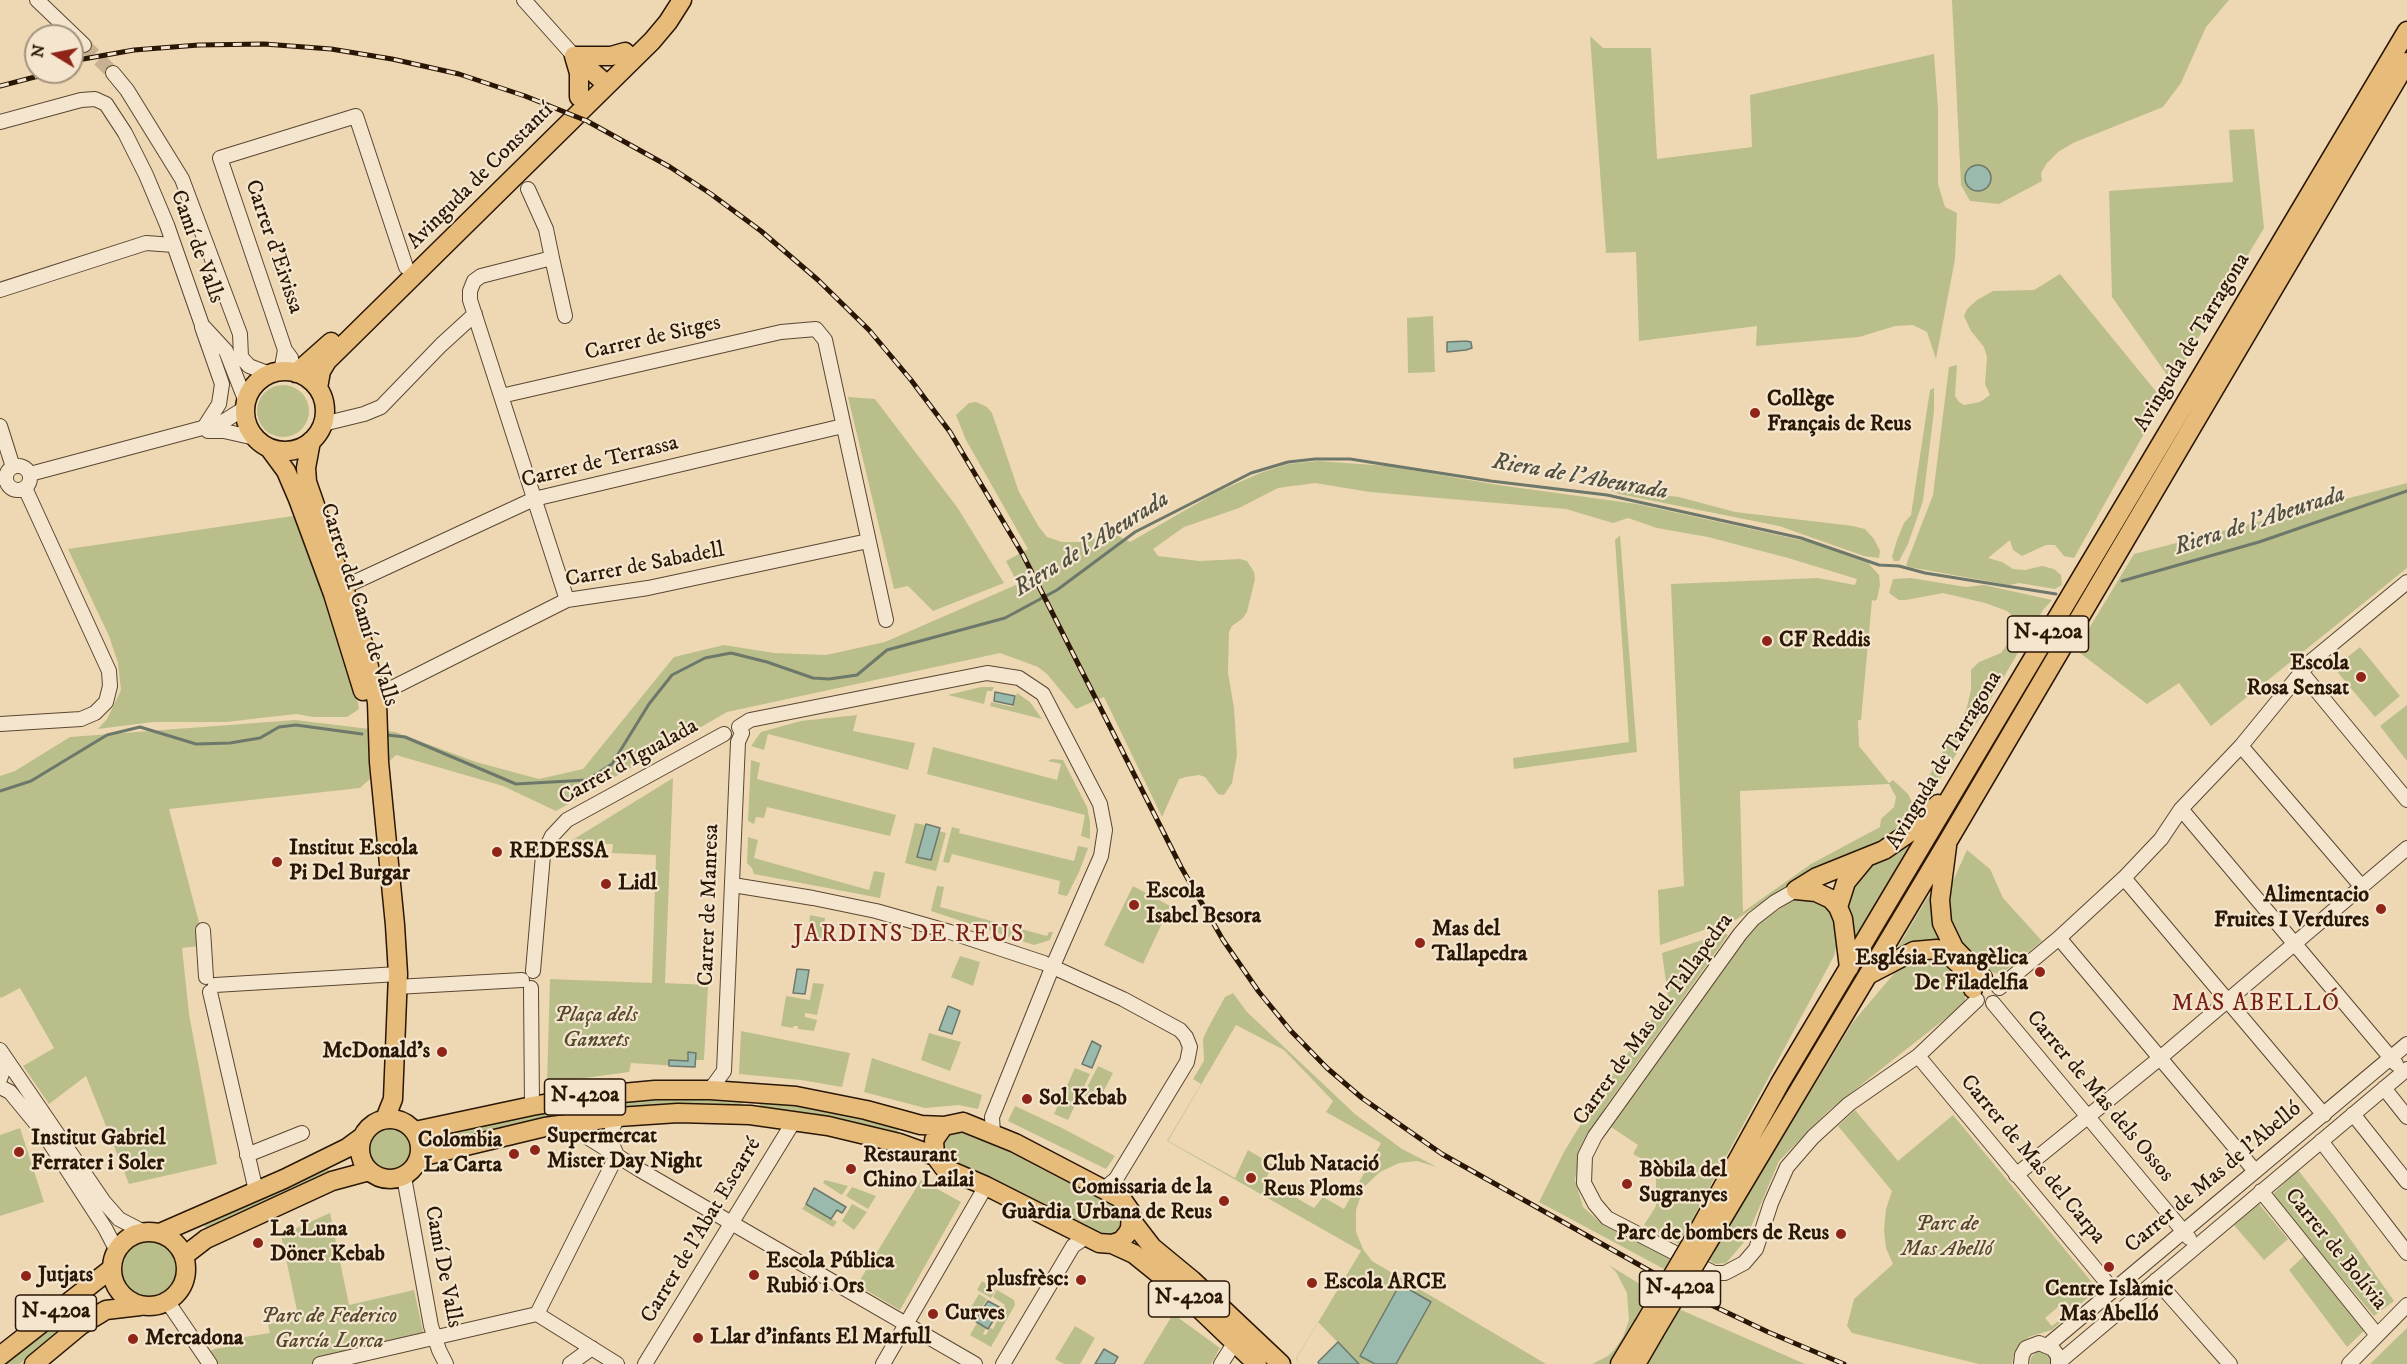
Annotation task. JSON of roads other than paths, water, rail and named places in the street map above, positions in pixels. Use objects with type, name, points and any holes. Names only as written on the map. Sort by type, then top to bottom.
[{"type":"main road","points":[[513,179],[525,159],[645,32],[670,0]]},
{"type":"main road","name":"Avinguda de Constantí","points":[[318,388],[324,365],[652,41],[682,0]]},
{"type":"main road","points":[[303,493],[247,424],[247,402],[256,384],[285,373],[321,353],[579,97],[650,34],[668,22]]},
{"type":"main road","name":"Avinguda de Tarragona","points":[[1700,1242],[1780,1083],[2407,31]]},
{"type":"main road","points":[[574,56],[611,56],[625,52]]},
{"type":"main road","points":[[574,56],[601,79]]},
{"type":"main road","points":[[574,56],[579,73],[579,97]]},
{"type":"main road","name":"Avinguda de Tarragona","points":[[1620,1364],[1648,1329],[1868,975],[2407,62]]},
{"type":"main road","points":[[344,344],[361,321],[408,269],[454,228],[486,206]]},
{"type":"main road","points":[[262,443],[291,451],[302,448],[311,441],[323,424],[324,402],[318,388],[310,381],[285,373]]},
{"type":"main road","points":[[303,493],[311,441]]},
{"type":"main road","name":"Carrer del Camí de Valls","points":[[303,493],[344,587],[365,649],[376,693],[379,762],[396,925],[398,983],[395,1099],[385,1119]]},
{"type":"main road","name":"Carrer del Camí de Valls","points":[[303,493],[367,705],[379,762]]},
{"type":"main road","points":[[337,605],[343,616],[367,690],[370,693],[376,693]]},
{"type":"main road","points":[[1796,890],[1817,877],[1884,849],[1916,828],[1938,804],[1951,799]]},
{"type":"main road","points":[[1948,841],[1940,900],[1942,923],[1954,948],[1983,989]]},
{"type":"main road","points":[[1838,907],[1846,882],[1869,856]]},
{"type":"main road","points":[[1796,890],[1816,892],[1830,899],[1838,907],[1843,919],[1849,968]]},
{"type":"main road","points":[[1868,975],[1914,951],[1937,949],[1945,952],[1962,967],[1971,980],[1983,989]]},
{"type":"main road","name":"N-420a","points":[[385,1119],[409,1126],[627,1092],[710,1090],[808,1098],[866,1110],[921,1125],[944,1126],[957,1122],[987,1126],[1113,1188],[1128,1204],[1132,1221],[1144,1239],[1220,1305],[1281,1364]]},
{"type":"main road","name":"Carrer del Camí de Valls","points":[[395,1099],[409,1126]]},
{"type":"main road","name":"N-420a","points":[[420,1156],[511,1134],[566,1124],[618,1117],[711,1113],[828,1126],[899,1143],[934,1156],[944,1168],[986,1186],[1078,1238],[1112,1244],[1134,1254],[1186,1296],[1257,1364]]},
{"type":"main road","points":[[116,1249],[125,1239],[151,1232],[256,1191],[340,1152],[362,1137],[371,1125],[385,1119]]},
{"type":"main road","points":[[362,1137],[361,1158],[369,1172],[385,1180],[404,1177],[417,1164],[420,1156],[420,1147],[409,1126]]},
{"type":"main road","points":[[934,1156],[934,1140],[944,1126]]},
{"type":"main road","points":[[184,1256],[206,1239],[332,1181],[369,1172]]},
{"type":"main road","points":[[1112,1244],[1127,1234],[1132,1221]]},
{"type":"main road","points":[[151,1232],[172,1239],[184,1256],[186,1273],[183,1286],[167,1302]]},
{"type":"main road","name":"N-420a","points":[[116,1249],[111,1269],[116,1288],[128,1301],[140,1306]]},
{"type":"main road","name":"N-420a","points":[[0,1356],[111,1269]]},
{"type":"main road","name":"N-420a","points":[[34,1364],[81,1325],[106,1310],[152,1307],[167,1302]]},
{"type":"main road","name":"Avinguda de Tarragona","points":[[1636,1364],[1648,1329]]},
{"type":"street","points":[[37,0],[62,24]]},
{"type":"street","points":[[524,0],[574,56]]},
{"type":"street","name":"Camí de Valls","points":[[113,73],[127,90],[182,179],[240,334],[239,351],[243,361],[249,366],[285,373]]},
{"type":"street","name":"Camí de Valls","points":[[0,122],[81,100],[94,99],[106,104],[136,154],[167,225],[201,325],[226,351],[247,402]]},
{"type":"street","name":"Carrer d'Eivissa","points":[[285,373],[291,361],[285,350],[220,158],[356,116],[408,269]]},
{"type":"street","points":[[528,189],[546,229],[565,316]]},
{"type":"street","points":[[146,243],[167,225]]},
{"type":"street","points":[[0,290],[146,243],[174,245]]},
{"type":"street","points":[[552,258],[477,278],[470,291],[475,314],[567,600]]},
{"type":"street","points":[[323,424],[364,414],[381,407],[441,345],[475,314]]},
{"type":"street","name":"Camí de Valls","points":[[235,320],[235,357],[247,402]]},
{"type":"street","points":[[200,428],[219,404],[222,384],[201,325]]},
{"type":"street","name":"Carrer de Sitges","points":[[501,396],[781,332],[816,329],[825,340],[843,426]]},
{"type":"street","points":[[30,474],[224,422],[247,402]]},
{"type":"street","points":[[0,426],[13,466]]},
{"type":"street","points":[[843,426],[886,620]]},
{"type":"street","name":"Carrer de Terrassa","points":[[344,587],[534,499],[843,426]]},
{"type":"street","points":[[200,428],[219,430],[262,443]]},
{"type":"street","points":[[13,466],[25,467],[30,474],[30,482],[26,488],[14,489],[3,481],[13,466]]},
{"type":"street","points":[[0,724],[81,719],[95,713],[106,702],[110,686],[110,671],[26,488]]},
{"type":"street","name":"Carrer de Sabadell","points":[[376,693],[390,690],[567,600],[648,588],[868,541]]},
{"type":"street","name":"Carrer de Mas del Tallapedra","points":[[1796,890],[1753,919],[1740,934],[1595,1136],[1585,1156],[1584,1183],[1595,1204],[1607,1218],[1714,1273],[1725,1273],[1744,1263],[1756,1249],[1787,1167],[1813,1137],[1849,1104],[1918,1056],[1983,989],[2059,938],[2124,878],[2161,839],[2181,809],[2241,746],[2318,655],[2407,582]]},
{"type":"street","points":[[739,727],[742,733],[738,742],[729,742],[724,734],[731,725],[739,727],[750,720],[987,672],[1019,678],[1043,694],[1100,804],[1105,830],[1101,856],[987,1126]]},
{"type":"street","points":[[2302,673],[2407,800]]},
{"type":"street","name":"Carrer d'Igualada","points":[[532,1106],[528,980],[543,855],[552,836],[567,820],[724,734]]},
{"type":"street","name":"Carrer de Manresa","points":[[724,1071],[738,742]]},
{"type":"street","points":[[2241,746],[2362,887]]},
{"type":"street","points":[[2181,809],[2390,1058],[2405,1071]]},
{"type":"street","points":[[2016,1175],[2160,1058],[2407,848]]},
{"type":"street","points":[[2124,878],[2324,1115]]},
{"type":"street","points":[[732,885],[813,898],[890,914],[990,945],[1052,968],[1123,999],[1180,1029],[1190,1047],[1187,1062],[1113,1188]]},
{"type":"street","points":[[203,930],[210,985],[256,1191]]},
{"type":"street","points":[[2059,938],[2255,1171]]},
{"type":"street","points":[[210,985],[528,980]]},
{"type":"street","name":"Carrer de Mas dels Ossos","points":[[1983,989],[1984,1004],[1993,1002],[2185,1232],[2194,1247]]},
{"type":"street","name":"Carrer de Mas de l'Abelló","points":[[2048,1345],[2407,1044]]},
{"type":"street","points":[[0,1050],[4,1068],[0,1079]]},
{"type":"street","points":[[0,1050],[104,1202],[119,1219],[151,1232]]},
{"type":"street","name":"Carrer de Mas del Carpa","points":[[1918,1056],[2113,1290]]},
{"type":"street","points":[[710,1090],[724,1071],[743,1091]]},
{"type":"street","name":"Carrer de Mas de l'Abelló","points":[[2058,1363],[2405,1071]]},
{"type":"street","points":[[22,1082],[44,1134]]},
{"type":"street","points":[[0,1087],[10,1092],[44,1134],[105,1228],[116,1249]]},
{"type":"street","points":[[2384,1088],[2407,1116]]},
{"type":"street","points":[[2353,1114],[2407,1182]]},
{"type":"street","points":[[617,1155],[611,1142],[612,1129],[618,1117]]},
{"type":"street","name":"Carrer de l'Abat Escarré","points":[[645,1364],[794,1121]]},
{"type":"street","points":[[566,1124],[975,1364]]},
{"type":"street","points":[[247,1155],[302,1133]]},
{"type":"street","points":[[2321,1141],[2407,1253]]},
{"type":"street","points":[[537,1314],[617,1155]]},
{"type":"street","name":"Camí De Valls","points":[[404,1177],[434,1337],[446,1364]]},
{"type":"street","points":[[883,1364],[986,1186]]},
{"type":"street","name":"Carrer de Bolívia","points":[[2261,1191],[2377,1335]]},
{"type":"street","points":[[1003,1364],[1078,1238]]},
{"type":"street","points":[[2156,1280],[2230,1364]]},
{"type":"street","points":[[549,1290],[556,1325]]},
{"type":"street","points":[[167,1302],[210,1364]]},
{"type":"street","points":[[2349,1364],[2407,1305]]},
{"type":"street","points":[[320,1364],[537,1314],[616,1364]]},
{"type":"street","points":[[1221,1364],[1234,1342]]},
{"type":"street","points":[[2021,1364],[2026,1348],[2039,1343],[2054,1349],[2058,1363]]},
{"type":"street","points":[[570,1364],[592,1348]]},
{"type":"waterway","name":"Riera de l'Abeurada","points":[[387,735],[405,737],[516,784],[587,780],[612,764],[649,704],[672,675],[705,658],[731,653],[767,662],[813,678],[829,679],[857,675],[887,650],[1005,618],[1057,590],[1135,532],[1251,473],[1288,462],[1315,459],[1350,459],[1491,481],[1607,495],[1801,538],[1879,565],[1899,566],[1925,573],[2056,594]]},
{"type":"waterway","name":"Riera de l'Abeurada","points":[[2122,581],[2259,542],[2407,491]]},
{"type":"waterway","name":"Riera de l'Abeurada","points":[[0,791],[31,781],[107,735],[140,727],[196,744],[230,743],[260,738],[279,727],[296,725],[362,734]]},
{"type":"tunnel","points":[[84,45],[113,73]]},
{"type":"railway","points":[[84,59],[134,50],[199,45],[264,44],[331,49],[392,59],[459,74],[525,96],[587,121],[670,167],[761,231],[818,280],[869,330],[950,432],[1023,555],[1181,867],[1223,940],[1259,992],[1291,1031],[1327,1068],[1362,1098],[1442,1154],[1707,1303],[1844,1364]]},
{"type":"railway","points":[[0,86],[24,80]]},
{"type":"place","name":"Collège Français de Reus","points":[[1755,413]]},
{"type":"place","name":"CF Reddis","points":[[1767,641]]},
{"type":"place","name":"Escola Rosa Sensat","points":[[2361,677]]},
{"type":"place","name":"REDESSA","points":[[497,852]]},
{"type":"place","name":"Institut Escola Pi Del Burgar","points":[[277,862]]},
{"type":"place","name":"Lidl","points":[[606,884]]},
{"type":"place","name":"Escola Isabel Besora","points":[[1134,905]]},
{"type":"place","name":"Alimentacio Fruites I Verdures","points":[[2381,909]]},
{"type":"place","name":"Mas del Tallapedra","points":[[1420,943]]},
{"type":"place","name":"Església Evangèlica De Filadelfia","points":[[2040,972]]},
{"type":"place","name":"McDonald's","points":[[442,1052]]},
{"type":"place","name":"Sol Kebab","points":[[1027,1099]]},
{"type":"place","name":"Supermercat Mister Day Night","points":[[535,1150]]},
{"type":"place","name":"Institut Gabriel Ferrater i Soler","points":[[19,1152]]},
{"type":"place","name":"Colombia La Carta","points":[[514,1154]]},
{"type":"place","name":"Restaurant Chino Lailai","points":[[851,1169]]},
{"type":"place","name":"Club Natació Reus Ploms","points":[[1251,1178]]},
{"type":"place","name":"Bòbila del Sugranyes","points":[[1627,1184]]},
{"type":"place","name":"Comissaria de la Guàrdia Urbana de Reus","points":[[1224,1201]]},
{"type":"place","name":"Parc de bombers de Reus","points":[[1841,1234]]},
{"type":"place","name":"La Luna Döner Kebab","points":[[258,1243]]},
{"type":"place","name":"Centre Islàmic Mas Abelló","points":[[2109,1267]]},
{"type":"place","name":"Escola Pública Rubió i Ors","points":[[754,1275]]},
{"type":"place","name":"Jutjats","points":[[26,1276]]},
{"type":"place","name":"plusfrèsc:","points":[[1081,1280]]},
{"type":"place","name":"Escola ARCE","points":[[1312,1283]]},
{"type":"place","name":"Curves","points":[[933,1314]]},
{"type":"place","name":"Llar d'infants El Marfull","points":[[698,1338]]},
{"type":"place","name":"Mercadona","points":[[133,1339]]},
{"type":"district","name":"JARDINS DE REUS","points":[[909,936]]},
{"type":"district","name":"MAS ABELLÓ","points":[[2256,1005]]},
{"type":"park label","name":"Plaça dels Ganxets","points":[[596,1028]]},
{"type":"park label","name":"Parc de Mas Abelló","points":[[1947,1238]]},
{"type":"park label","name":"Parc de Federico García Lorca","points":[[329,1330]]}]
